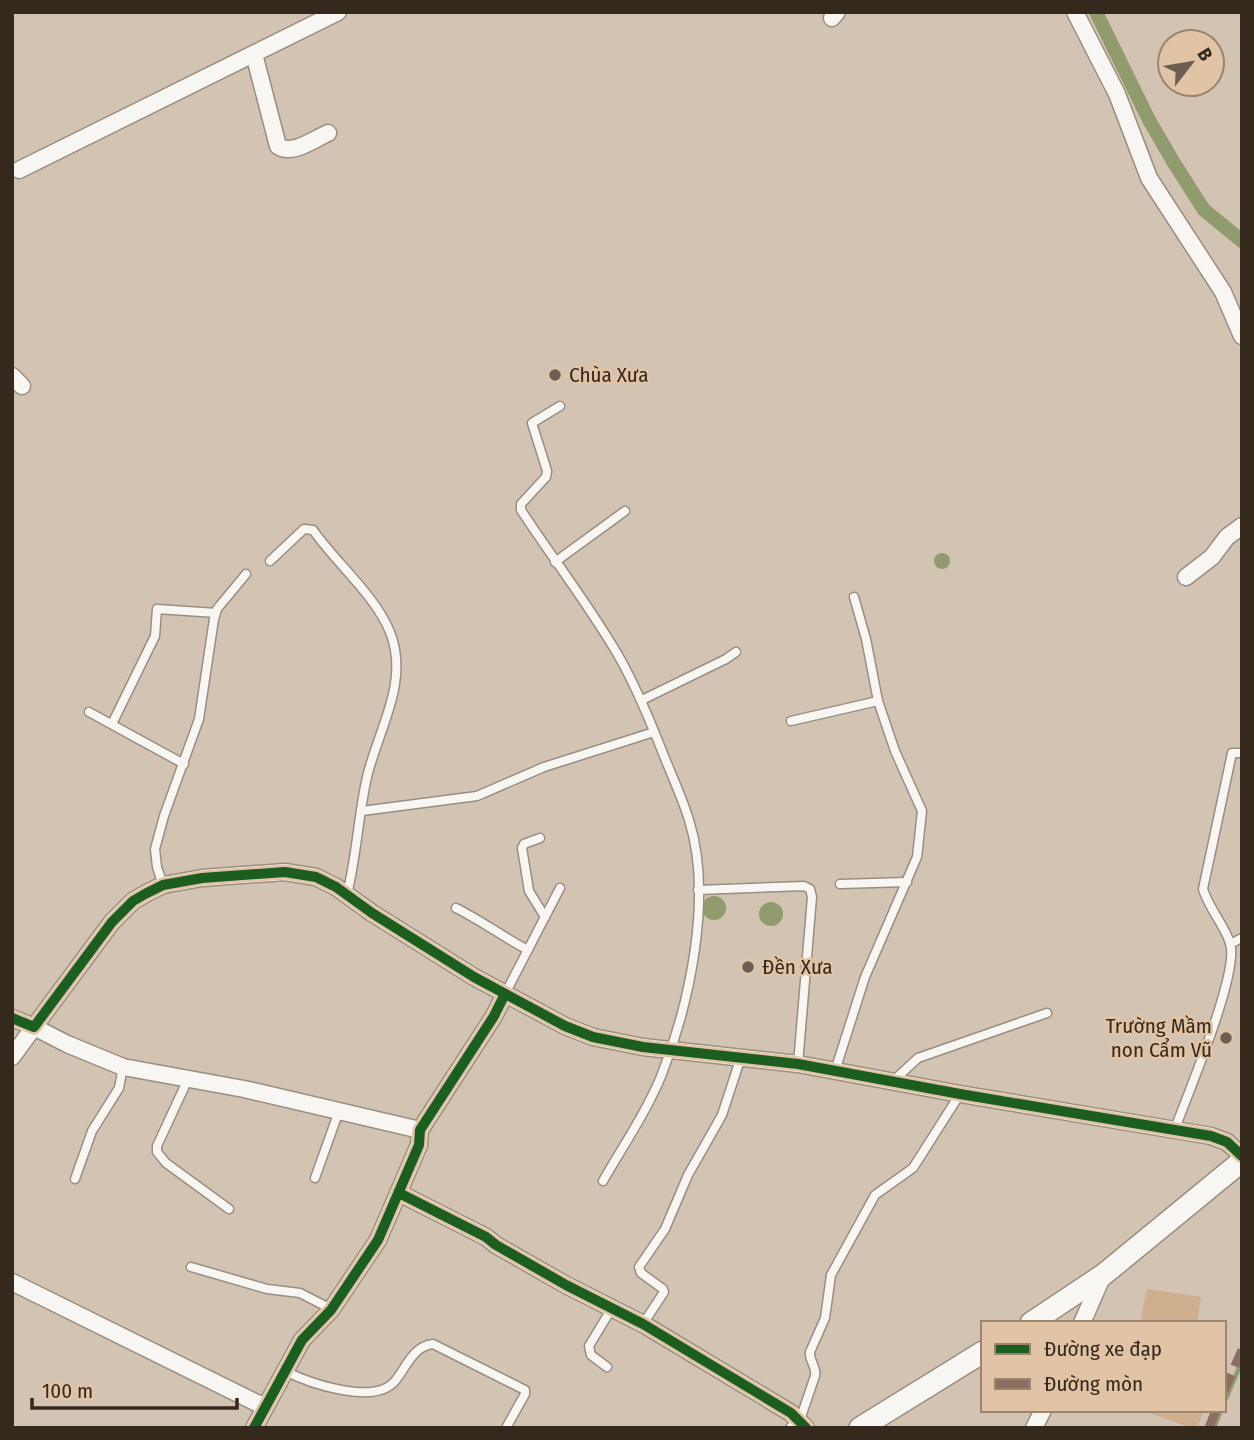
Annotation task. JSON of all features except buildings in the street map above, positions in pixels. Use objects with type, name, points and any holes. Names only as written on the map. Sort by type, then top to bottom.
[{"type":"street","points":[[19,170],[338,12]]},
{"type":"street","points":[[1075,12],[1116,94],[1149,178],[1223,292],[1242,336]]},
{"type":"street","points":[[254,54],[278,146],[285,150],[292,149],[328,133]]},
{"type":"street","points":[[1186,577],[1212,557],[1227,537],[1242,526]]},
{"type":"street","points":[[12,1057],[122,911],[145,894],[163,885],[202,878],[285,872],[316,877],[505,994],[565,1026],[593,1037],[619,1044],[797,1064],[1175,1129],[1227,1142],[1242,1158],[1103,1275],[1034,1321]]},
{"type":"street","points":[[254,1428],[302,1340],[331,1310],[371,1252],[419,1145],[421,1130],[494,1016],[505,994]]},
{"type":"street","points":[[12,1018],[123,1067],[244,1089],[421,1130]]},
{"type":"street","points":[[398,1193],[486,1237],[519,1259],[643,1324],[798,1425]]},
{"type":"street","points":[[1083,1321],[1103,1275]]},
{"type":"street","points":[[12,1282],[265,1407]]},
{"type":"street","points":[[860,1428],[981,1353]]},
{"type":"street","points":[[1034,1428],[1042,1412]]},
{"type":"lane","points":[[560,406],[533,423],[547,471],[546,477],[521,504],[521,510],[598,622],[642,700],[689,821],[698,890],[696,934],[688,988],[669,1050],[655,1091],[603,1181]]},
{"type":"lane","points":[[555,562],[625,511]]},
{"type":"lane","points":[[270,561],[304,529],[313,530],[375,607],[389,630],[396,650],[396,685],[368,777],[355,865],[347,894]]},
{"type":"lane","points":[[163,885],[155,849],[199,719],[216,613],[246,574]]},
{"type":"lane","points":[[835,1071],[865,977],[907,882],[920,845],[922,811],[895,751],[878,701],[866,639],[853,597]]},
{"type":"lane","points":[[112,724],[155,636],[157,609],[216,613]]},
{"type":"lane","points":[[642,700],[736,652]]},
{"type":"lane","points":[[791,721],[878,701]]},
{"type":"lane","points":[[89,712],[184,764]]},
{"type":"lane","points":[[362,811],[477,796],[544,767],[654,732]]},
{"type":"lane","points":[[1175,1129],[1229,976],[1230,944],[1206,898],[1204,882],[1232,753],[1242,753]]},
{"type":"lane","points":[[540,838],[524,844],[522,848],[529,891],[545,917]]},
{"type":"lane","points":[[841,884],[907,882]]},
{"type":"lane","points":[[698,890],[804,886],[810,889],[812,897],[797,1064]]},
{"type":"lane","points":[[505,994],[560,888]]},
{"type":"lane","points":[[456,908],[488,924],[495,933],[528,950]]},
{"type":"lane","points":[[1230,944],[1242,938]]},
{"type":"lane","points":[[893,1081],[918,1058],[1047,1013]]},
{"type":"lane","points":[[643,1324],[664,1292],[641,1273],[639,1267],[665,1229],[688,1175],[722,1115],[741,1057]]},
{"type":"lane","points":[[75,1179],[92,1130],[119,1088],[123,1067]]},
{"type":"lane","points":[[188,1079],[157,1146],[157,1152],[166,1163],[229,1209]]},
{"type":"lane","points":[[798,1425],[815,1377],[816,1371],[809,1357],[825,1318],[835,1266],[875,1195],[913,1168],[960,1094]]},
{"type":"lane","points":[[316,1178],[339,1111]]},
{"type":"lane","points":[[191,1267],[267,1289],[299,1293],[331,1310]]},
{"type":"lane","points":[[607,1367],[591,1355],[589,1346],[612,1308]]},
{"type":"lane","points":[[285,1371],[320,1387],[379,1392],[394,1383],[415,1352],[433,1344],[525,1390],[506,1428]]},
{"type":"shaded area","points":[[939,553],[945,553],[950,561],[948,567],[939,569],[934,564],[934,558]]},
{"type":"shaded area","points":[[714,896],[725,903],[726,908],[719,919],[714,920],[703,913],[702,908],[709,897]]},
{"type":"shaded area","points":[[771,902],[782,909],[783,914],[776,925],[771,926],[760,919],[759,914],[766,903]]},
{"type":"shaded area","points":[[1147,1289],[1201,1297],[1197,1321],[1140,1321]]},
{"type":"shaded area","points":[[1147,1412],[1203,1412],[1197,1428]]},
{"type":"waterway","points":[[1096,12],[1149,120],[1174,163],[1204,210],[1242,241]]},
{"type":"waterway","points":[[1226,1398],[1242,1361]]},
{"type":"waterway","points":[[1214,1428],[1220,1412]]},
{"type":"marked path","points":[[1226,1386],[1242,1350]]},
{"type":"marked path","points":[[1209,1428],[1215,1412]]},
{"type":"cycle path","points":[[12,1018],[34,1027],[112,922],[133,901],[145,894],[163,885],[202,878],[285,872],[316,877],[336,887],[372,913],[474,977],[565,1026],[593,1037],[643,1047],[798,1064],[1211,1136],[1227,1142],[1242,1156]]},
{"type":"cycle path","points":[[254,1428],[302,1340],[331,1310],[378,1240],[419,1145],[420,1130],[494,1016],[505,994]]},
{"type":"cycle path","points":[[399,1193],[486,1237],[566,1285],[643,1324],[791,1413],[806,1428]]},
{"type":"place","name":"Chùa Xưa","points":[[555,375]]},
{"type":"place","name":"Đền Xưa","points":[[748,967]]},
{"type":"place","name":"Trường Mầm non Cẩm Vũ","points":[[1226,1038]]}]
